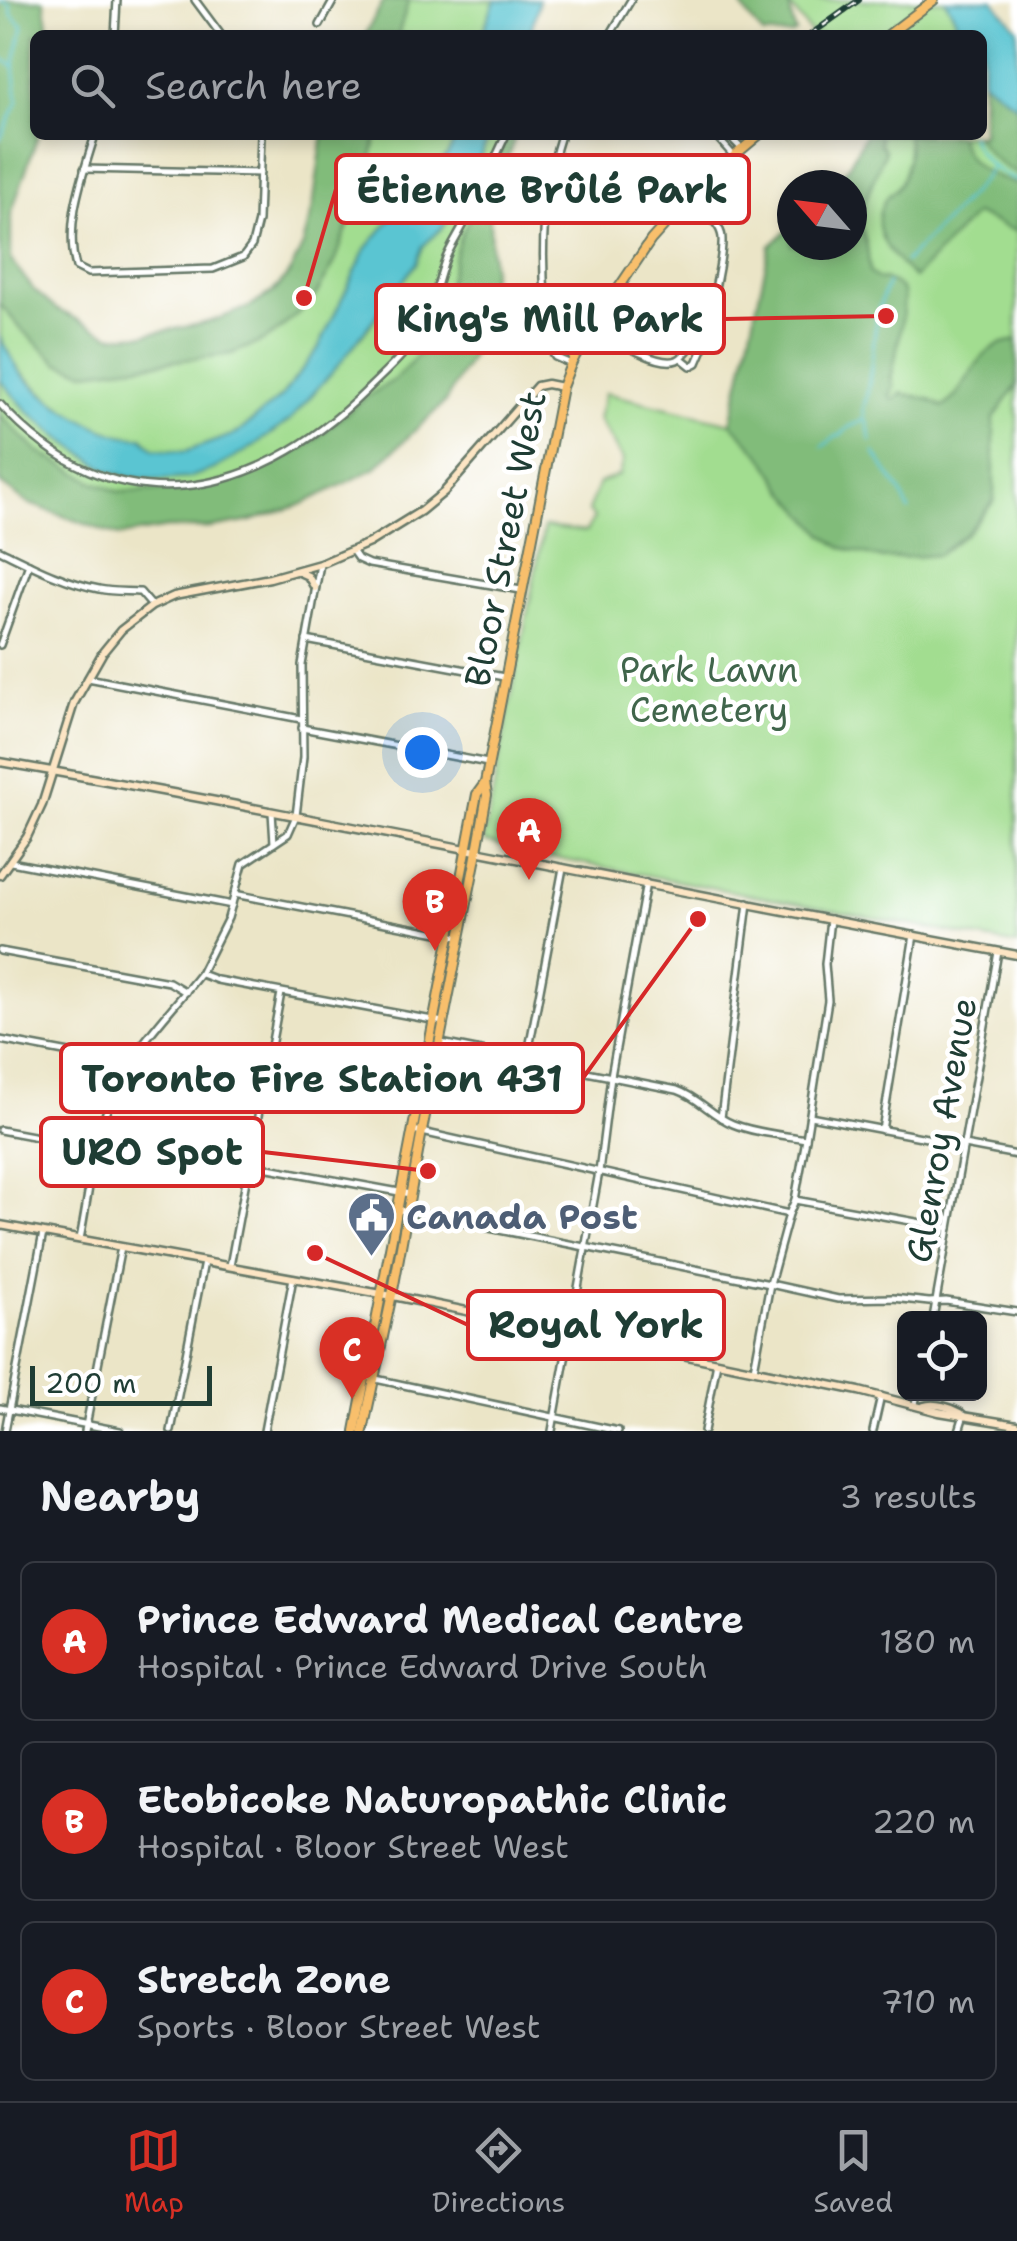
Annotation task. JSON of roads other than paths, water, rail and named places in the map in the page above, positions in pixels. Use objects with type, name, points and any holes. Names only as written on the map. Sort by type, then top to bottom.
[{"type":"main road","points":[[895,30],[934,0]]},
{"type":"main road","name":"Bloor Street West","points":[[363,1431],[472,849],[477,794],[484,783],[562,387],[592,326],[651,240],[688,198],[752,140]]},
{"type":"main road","name":"Bloor Street West","points":[[354,1431],[370,1378]]},
{"type":"street","points":[[115,30],[117,0]]},
{"type":"street","points":[[195,0],[217,30]]},
{"type":"street","points":[[320,25],[334,0]]},
{"type":"street","points":[[613,30],[632,0]]},
{"type":"street","points":[[93,140],[84,169],[72,241],[76,266],[88,272],[213,270],[248,252],[256,234],[261,140]]},
{"type":"street","points":[[0,404],[49,449],[103,478],[125,484],[202,484],[273,461],[352,406],[408,348],[429,314],[449,253],[504,140]]},
{"type":"street","points":[[560,140],[546,210],[542,278],[552,354],[571,364]]},
{"type":"street","points":[[720,140],[734,156]]},
{"type":"street","points":[[733,140],[742,148]]},
{"type":"street","points":[[84,169],[260,172]]},
{"type":"street","points":[[592,326],[643,355],[675,361],[703,330],[723,245],[714,222],[688,198]]},
{"type":"street","points":[[681,358],[691,366],[698,363],[703,330]]},
{"type":"street","points":[[0,876],[38,814],[71,710],[111,641],[132,620],[174,596],[254,582],[353,552],[444,492],[537,386],[562,387]]},
{"type":"street","points":[[0,550],[55,575],[102,590],[140,592],[152,606]]},
{"type":"street","points":[[353,552],[370,564],[521,590]]},
{"type":"street","points":[[0,645],[30,564]]},
{"type":"street","points":[[80,1240],[97,1148],[113,1094],[139,1050],[200,974],[232,905],[243,864],[288,834],[296,816],[304,757],[302,665],[320,564]]},
{"type":"street","points":[[296,570],[308,576],[315,588]]},
{"type":"street","points":[[306,640],[504,677]]},
{"type":"street","points":[[88,678],[301,719]]},
{"type":"street","points":[[302,728],[488,763]]},
{"type":"street","points":[[0,762],[1017,954]]},
{"type":"street","points":[[272,812],[274,844]]},
{"type":"street","points":[[11,862],[232,905]]},
{"type":"street","points":[[527,1059],[563,868]]},
{"type":"street","points":[[552,1431],[646,884]]},
{"type":"street","points":[[234,894],[455,936]]},
{"type":"street","points":[[721,1118],[748,903]]},
{"type":"street","points":[[754,1369],[770,1284],[795,1200],[810,1116],[828,1000],[830,919]]},
{"type":"street","points":[[882,1130],[914,934]]},
{"type":"street","points":[[0,951],[169,982],[186,992]]},
{"type":"street","name":"Glenroy Avenue","points":[[935,1311],[998,951]]},
{"type":"street","points":[[200,974],[438,1022]]},
{"type":"street","points":[[230,1266],[281,992]]},
{"type":"street","points":[[0,1040],[107,1060],[126,1069]]},
{"type":"street","points":[[434,1042],[684,1092],[736,1126],[806,1139]]},
{"type":"street","points":[[139,1050],[151,1058],[422,1107]]},
{"type":"street","points":[[810,1116],[1017,1156]]},
{"type":"street","points":[[0,1130],[97,1148]]},
{"type":"street","points":[[418,1131],[789,1214]]},
{"type":"street","points":[[100,1137],[406,1193]]},
{"type":"street","points":[[795,1200],[949,1228]]},
{"type":"street","points":[[403,1211],[838,1299],[894,1298],[1017,1312]]},
{"type":"street","points":[[0,1226],[387,1295],[1017,1426]]},
{"type":"street","points":[[5,1431],[43,1233]]},
{"type":"street","points":[[86,1428],[121,1247]]},
{"type":"street","points":[[171,1431],[204,1262]]},
{"type":"street","points":[[264,1431],[294,1278]]},
{"type":"street","points":[[704,1431],[717,1362]]},
{"type":"street","points":[[370,1378],[618,1431]]},
{"type":"street","points":[[873,1431],[881,1396]]},
{"type":"street","points":[[0,1408],[86,1428],[120,1431]]},
{"type":"street","points":[[960,1431],[964,1415]]},
{"type":"water","points":[[495,0],[539,0],[531,30],[484,30]]},
{"type":"water","points":[[945,0],[993,0],[1017,28],[1017,106],[987,84],[987,30],[958,30]]},
{"type":"water","points":[[455,140],[488,140],[466,176],[457,208],[423,246],[416,264],[340,363],[289,421],[214,469],[188,478],[159,480],[107,470],[28,411],[0,380],[0,338],[20,372],[43,394],[94,425],[142,437],[154,449],[185,452],[238,433],[282,396],[318,349],[366,249],[410,192],[447,156]]},
{"type":"waterway","points":[[0,0],[10,5],[12,15],[23,26],[14,66],[18,101],[0,139]]},
{"type":"waterway","points":[[0,57],[14,66]]},
{"type":"waterway","points":[[972,140],[988,163],[1017,181]]},
{"type":"waterway","points":[[905,262],[991,168]]},
{"type":"waterway","points":[[871,441],[863,410],[878,314],[888,283]]},
{"type":"waterway","points":[[822,447],[862,421]]},
{"type":"waterway","points":[[874,452],[909,510]]},
{"type":"railway","points":[[817,30],[859,0]]},
{"type":"place","name":"Étienne Brûlé Park","points":[[304,298]]},
{"type":"place","name":"King's Mill Park","points":[[886,316]]},
{"type":"place","name":"Prince Edward Medical Centre","points":[[529,880]]},
{"type":"place","name":"Toronto Fire Station 431","points":[[698,919]]},
{"type":"place","name":"Etobicoke Naturopathic Clinic","points":[[435,951]]},
{"type":"place","name":"URO Spot","points":[[428,1171]]},
{"type":"place","name":"Royal York","points":[[315,1253]]},
{"type":"place","name":"Canada Post","points":[[371,1258]]},
{"type":"place","name":"Stretch Zone","points":[[352,1399]]},
{"type":"park label","name":"Park Lawn Cemetery","points":[[709,689]]}]
